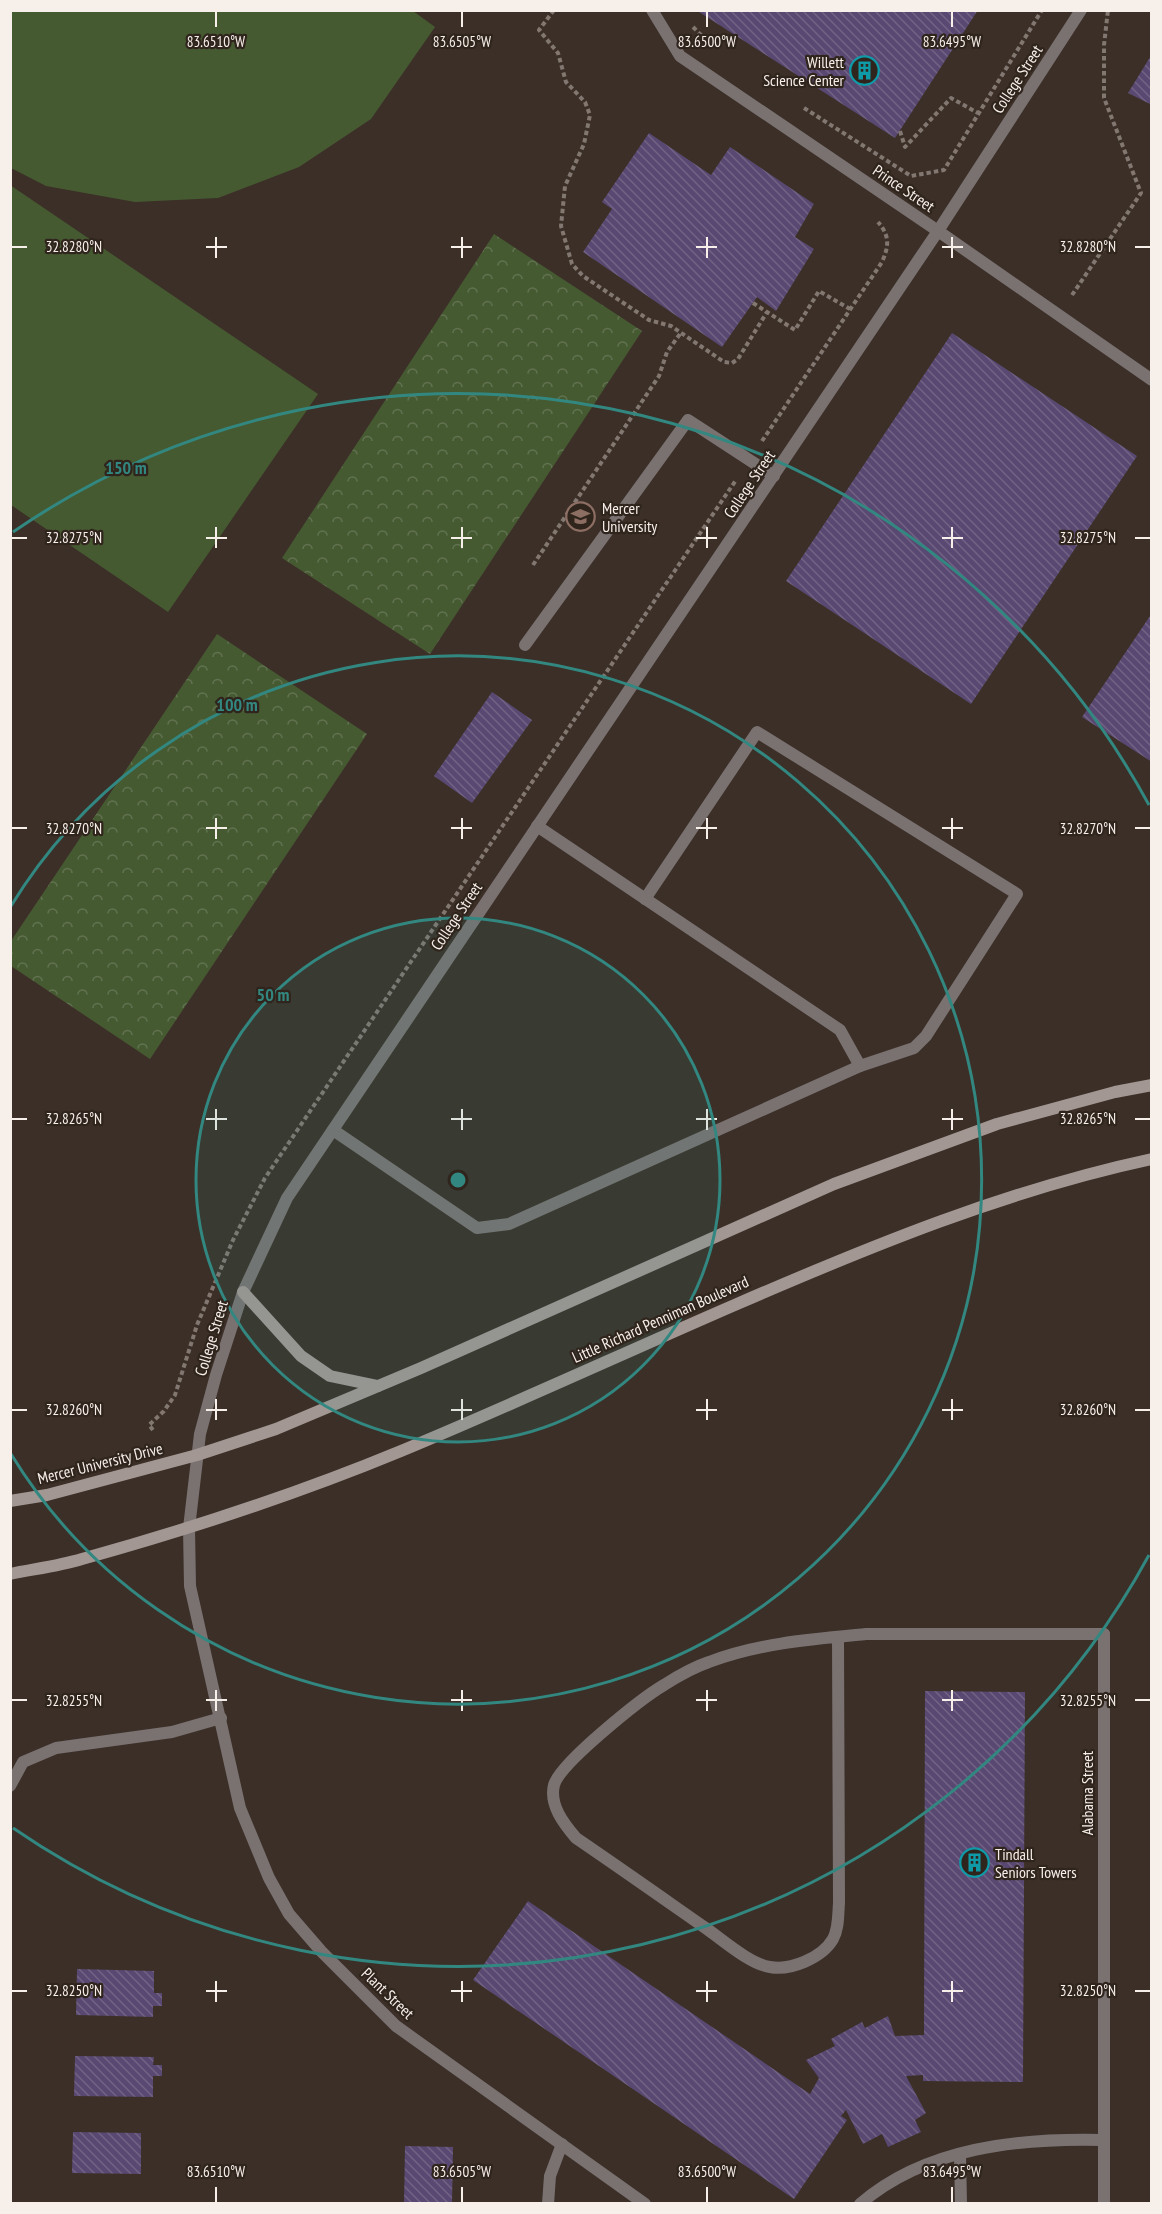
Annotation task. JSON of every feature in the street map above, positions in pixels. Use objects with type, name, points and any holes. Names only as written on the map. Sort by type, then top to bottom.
[{"type":"street","name":"Prince Street","points":[[652,10],[680,56],[1152,380]]},
{"type":"street","name":"College Street","points":[[221,1718],[190,1586],[189,1528],[196,1455],[216,1375],[243,1292],[287,1198],[938,231],[1081,10]]},
{"type":"street","points":[[525,645],[688,420],[774,476]]},
{"type":"street","points":[[333,1130],[477,1228],[509,1224],[860,1066],[914,1048],[926,1036],[1017,894],[757,732],[645,899]]},
{"type":"street","points":[[537,826],[840,1030],[860,1066]]},
{"type":"street","points":[[196,1455],[276,1429],[378,1386],[834,1184],[997,1124],[1115,1092],[1152,1085]]},
{"type":"street","name":"Little Richard Penniman Boulevard","points":[[189,1528],[398,1452],[826,1266],[983,1205],[1089,1173],[1152,1159]]},
{"type":"street","points":[[243,1292],[301,1356],[330,1376],[378,1386]]},
{"type":"street","name":"Mercer University Drive","points":[[10,1501],[47,1495],[196,1455]]},
{"type":"street","points":[[10,1574],[81,1560],[189,1528]]},
{"type":"street","name":"Alabama Street","points":[[838,1637],[891,1634],[1104,1634],[1102,2140],[1104,2204]]},
{"type":"street","points":[[838,1637],[839,1903],[837,1926],[833,1939],[805,1962],[788,1968],[768,1967],[736,1950],[576,1838],[563,1822],[556,1807],[553,1793],[554,1783],[565,1767],[591,1741],[663,1685],[708,1662],[768,1646],[838,1637]]},
{"type":"street","points":[[10,1786],[23,1762],[56,1748],[172,1732],[221,1718]]},
{"type":"street","name":"Plant Street","points":[[221,1718],[240,1808],[269,1878],[289,1914],[321,1951],[396,2026],[645,2204]]},
{"type":"street","points":[[867,2201],[896,2179],[925,2165],[960,2154],[1019,2142],[1053,2139],[1102,2140]]},
{"type":"street","points":[[548,2204],[550,2176],[562,2145]]},
{"type":"street","points":[[960,2154],[961,2204]]},
{"type":"path","points":[[554,10],[539,30],[558,53],[566,82],[585,102],[590,115],[584,144],[565,186],[561,226],[572,264],[583,276],[649,320],[671,326],[724,362],[732,363],[738,359],[767,312]]},
{"type":"path","points":[[796,102],[911,176],[944,170],[1042,10]]},
{"type":"path","points":[[1058,316],[1141,192],[1104,98],[1104,45],[1108,10]]},
{"type":"path","points":[[688,21],[716,51]]},
{"type":"path","points":[[900,131],[905,147],[951,98],[1005,127]]},
{"type":"path","points":[[153,1430],[149,1425],[164,1412],[176,1395],[196,1325],[233,1240],[265,1178],[882,262],[888,248],[888,238],[875,219]]},
{"type":"path","points":[[753,303],[795,330],[819,291],[850,309]]},
{"type":"path","points":[[533,565],[659,376],[667,352],[680,334]]},
{"type":"green space","points":[[11,11],[413,11],[435,27],[371,119],[299,167],[218,198],[135,202],[46,186],[11,168]]},
{"type":"green space","points":[[10,185],[318,394],[168,612],[11,505]]},
{"type":"green space","points":[[494,234],[642,331],[430,654],[282,558]]},
{"type":"green space","points":[[217,634],[367,734],[150,1059],[11,966],[11,941]]},
{"type":"building","name":"Willett Science Center","points":[[696,10],[978,10],[895,138]]},
{"type":"building","points":[[1152,54],[1152,105],[1128,93]]},
{"type":"building","points":[[649,133],[711,175],[730,147],[814,204],[795,237],[814,249],[776,311],[757,297],[722,347],[583,252],[612,209],[602,202]]},
{"type":"building","points":[[952,333],[1137,456],[971,704],[786,581]]},
{"type":"building","points":[[1152,613],[1152,762],[1082,717]]},
{"type":"building","points":[[492,692],[532,720],[472,803],[434,776]]},
{"type":"building","points":[[925,1691],[1025,1692],[1023,2082],[923,2081],[923,2075],[906,2076],[926,2113],[915,2120],[921,2132],[888,2147],[882,2134],[863,2144],[846,2110],[841,2116],[847,2120],[794,2199],[473,1980],[528,1901],[810,2094],[819,2078],[806,2060],[835,2046],[831,2039],[862,2022],[865,2028],[888,2016],[895,2036],[924,2035]]},
{"type":"building","points":[[77,1969],[154,1971],[154,1993],[162,1993],[162,2006],[153,2006],[153,2017],[76,2015]]},
{"type":"building","points":[[75,2056],[154,2057],[153,2065],[162,2065],[162,2076],[153,2076],[153,2097],[74,2096]]},
{"type":"building","points":[[73,2132],[141,2133],[141,2174],[72,2173]]},
{"type":"building","points":[[405,2146],[453,2147],[452,2204],[404,2204]]},
{"type":"place","name":"Willett Science Center","points":[[865,71]]},
{"type":"place","name":"Mercer University","points":[[581,517]]},
{"type":"place","name":"Tindall Seniors Towers","points":[[974,1863]]}]
